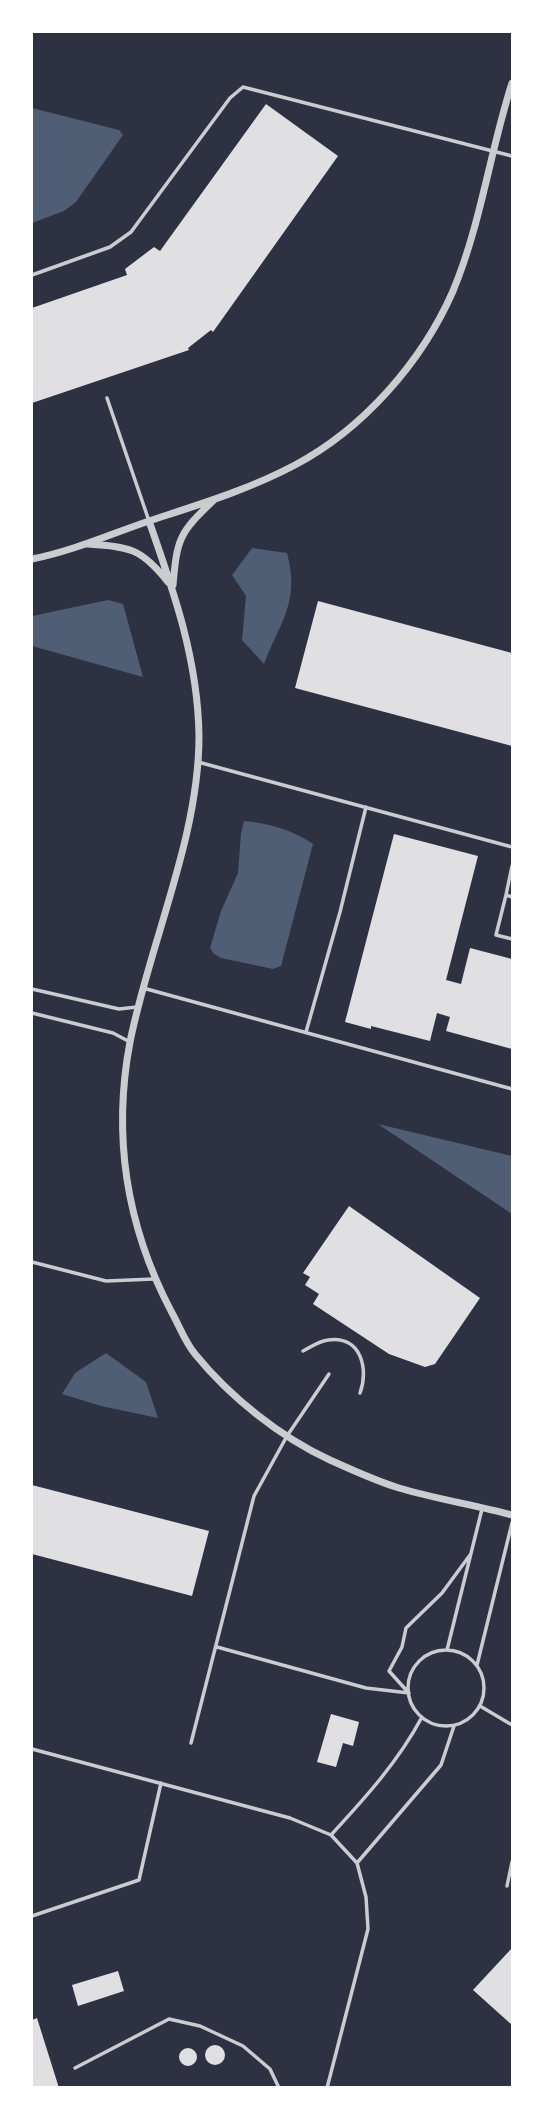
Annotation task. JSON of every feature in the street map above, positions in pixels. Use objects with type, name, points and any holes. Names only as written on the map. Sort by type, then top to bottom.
[{"type":"street","points":[[32,559],[85,544],[244,489],[298,464],[334,440],[380,398],[403,372],[436,325],[452,293],[474,232],[493,151],[513,83]]},
{"type":"street","points":[[173,587],[180,539],[189,524],[216,499]]},
{"type":"street","points":[[149,521],[187,635],[198,709],[198,762],[189,820],[143,988],[130,1043],[122,1096],[124,1159],[134,1220],[154,1279],[193,1353],[235,1395],[287,1436],[328,1459],[397,1487],[513,1516]]},
{"type":"street","points":[[85,544],[116,546],[135,551],[151,562],[173,587]]},
{"type":"lane","points":[[32,275],[110,247],[131,232],[230,97],[243,87],[513,156]]},
{"type":"lane","points":[[107,398],[149,521]]},
{"type":"lane","points":[[198,762],[513,847]]},
{"type":"lane","points":[[306,1032],[366,807]]},
{"type":"lane","points":[[513,866],[496,935],[513,939]]},
{"type":"lane","points":[[506,895],[513,897]]},
{"type":"lane","points":[[143,988],[513,1089]]},
{"type":"lane","points":[[32,989],[119,1009],[139,1006]]},
{"type":"lane","points":[[32,1013],[113,1033],[130,1043]]},
{"type":"lane","points":[[32,1262],[106,1281],[154,1279]]},
{"type":"lane","points":[[303,1351],[331,1339],[348,1342],[359,1352],[364,1366],[365,1380],[360,1393]]},
{"type":"lane","points":[[191,1743],[254,1496],[287,1436],[329,1374]]},
{"type":"lane","points":[[447,1650],[482,1507]]},
{"type":"lane","points":[[477,1665],[513,1523]]},
{"type":"lane","points":[[409,1692],[389,1671],[402,1647],[406,1628],[442,1593],[470,1555]]},
{"type":"lane","points":[[217,1647],[366,1688],[409,1692]]},
{"type":"lane","points":[[447,1650],[458,1652],[477,1665],[485,1685],[480,1706],[473,1715],[454,1725],[442,1726],[422,1717],[411,1702],[409,1679],[423,1658],[434,1652],[447,1650]]},
{"type":"lane","points":[[480,1706],[513,1725]]},
{"type":"lane","points":[[331,1835],[380,1782],[406,1746],[422,1717]]},
{"type":"lane","points":[[357,1863],[441,1765],[454,1725]]},
{"type":"lane","points":[[32,1749],[290,1818],[331,1835],[357,1863],[366,1897],[368,1929],[327,2088]]},
{"type":"lane","points":[[32,1916],[139,1880],[161,1783]]},
{"type":"lane","points":[[507,1886],[513,1862]]},
{"type":"lane","points":[[75,2068],[169,2020],[200,2026],[243,2046],[270,2069],[279,2088]]},
{"type":"water","points":[[32,108],[119,130],[123,135],[76,202],[64,211],[32,223]]},
{"type":"water","points":[[252,548],[287,553],[290,570],[291,585],[287,610],[264,664],[242,640],[246,596],[232,575]]},
{"type":"water","points":[[108,600],[123,604],[143,677],[32,646],[32,616]]},
{"type":"water","points":[[244,821],[280,828],[313,844],[281,966],[273,969],[221,958],[210,948],[221,911],[238,873]]},
{"type":"water","points":[[378,1124],[512,1156],[512,1214]]},
{"type":"water","points":[[106,1353],[146,1382],[158,1418],[101,1406],[62,1394],[75,1373]]},
{"type":"building","points":[[266,104],[338,156],[213,332],[211,330],[188,348],[189,350],[32,403],[32,308],[127,275],[125,269],[154,247],[160,251]]},
{"type":"building","points":[[318,601],[512,653],[512,746],[295,688]]},
{"type":"building","points":[[394,834],[478,856],[446,980],[461,984],[470,948],[512,959],[512,1049],[446,1031],[450,1017],[437,1013],[430,1041],[345,1022]]},
{"type":"building","points":[[349,1206],[480,1298],[435,1364],[425,1367],[389,1354],[313,1304],[319,1294],[305,1285],[310,1277],[303,1273]]},
{"type":"building","points":[[32,1485],[209,1531],[192,1596],[32,1554]]},
{"type":"building","points":[[331,1714],[359,1722],[353,1746],[343,1743],[336,1767],[317,1762]]},
{"type":"building","points":[[512,1948],[512,2025],[473,1990]]},
{"type":"building","points":[[118,1971],[124,1991],[78,2006],[72,1985]]},
{"type":"building","points":[[37,2018],[59,2088],[32,2088],[32,2020]]},
{"type":"building","points":[[215,2045],[222,2048],[225,2055],[222,2062],[215,2065],[208,2062],[205,2055],[208,2048]]},
{"type":"building","points":[[188,2048],[194,2051],[197,2057],[194,2063],[188,2066],[182,2063],[179,2057],[182,2051]]}]
